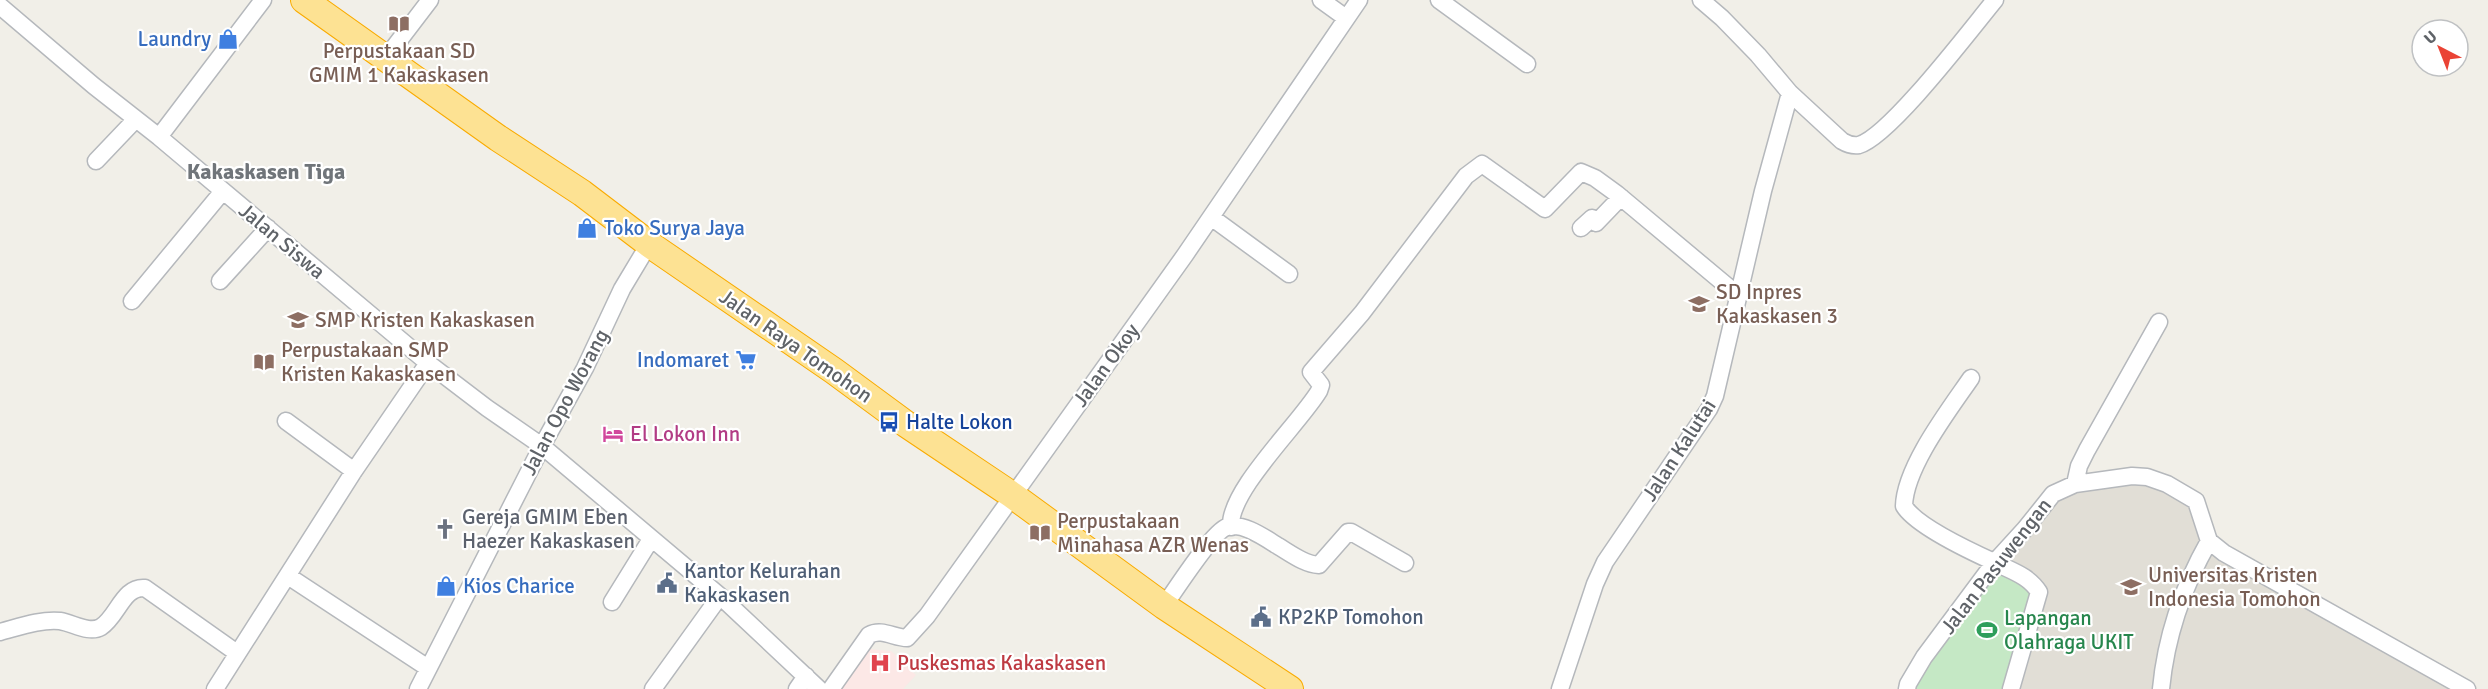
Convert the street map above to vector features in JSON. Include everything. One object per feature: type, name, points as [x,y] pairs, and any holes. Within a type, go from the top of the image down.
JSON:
[{"type":"highway","name":"Jalan Raya Tomohon","points":[[304,0],[498,138],[582,193],[649,244],[834,371],[926,438],[1012,495],[1164,606],[1290,689]]},
{"type":"street","points":[[159,137],[263,0]]},
{"type":"street","points":[[385,59],[430,0]]},
{"type":"street","points":[[1321,0],[1346,18]]},
{"type":"street","name":"Jalan Okoy","points":[[831,689],[869,635],[874,632],[907,638],[914,632],[1211,217],[1359,0]]},
{"type":"street","points":[[1438,0],[1527,64]]},
{"type":"street","points":[[1701,0],[1751,47],[1790,93],[1842,141],[1852,146],[1870,139],[1915,98],[1995,0]]},
{"type":"street","name":"Jalan Siswa","points":[[0,6],[428,363],[542,446],[720,596],[801,682],[819,689]]},
{"type":"street","name":"Jalan Kalutai","points":[[1560,689],[1595,584],[1605,562],[1709,409],[1715,396],[1763,191],[1790,93]]},
{"type":"street","points":[[96,161],[136,119]]},
{"type":"street","points":[[1231,526],[1230,517],[1238,500],[1266,459],[1319,391],[1321,385],[1311,372],[1342,338],[1459,186],[1482,164],[1488,166],[1545,209],[1581,172],[1595,178],[1739,296]]},
{"type":"street","points":[[132,301],[223,191]]},
{"type":"street","points":[[1581,228],[1592,218],[1596,223],[1621,197]]},
{"type":"street","points":[[1211,217],[1289,274]]},
{"type":"street","points":[[220,281],[268,228]]},
{"type":"street","name":"Jalan Opo Worang","points":[[418,689],[542,446],[585,368],[622,289],[649,244]]},
{"type":"street","points":[[2074,484],[2087,450],[2159,322]]},
{"type":"street","points":[[215,689],[354,471],[428,363]]},
{"type":"street","points":[[1971,378],[1930,439],[1911,478],[1904,498],[1904,506],[1923,525],[1994,563],[2022,575],[2033,582],[2039,592],[2011,689]]},
{"type":"street","points":[[286,421],[354,471]]},
{"type":"street","name":"Jalan Pasuwengan","points":[[1907,689],[1924,657],[1994,563],[2025,529],[2052,494],[2074,484],[2132,476],[2147,477],[2167,484],[2196,501],[2209,541]]},
{"type":"street","points":[[1164,606],[1219,532],[1231,526],[1256,533],[1312,565],[1319,565],[1324,561],[1347,532],[1358,534],[1405,563]]},
{"type":"street","points":[[612,602],[651,539]]},
{"type":"street","points":[[2161,689],[2174,620],[2194,569],[2209,541],[2224,553],[2467,689]]},
{"type":"street","points":[[288,576],[428,668]]},
{"type":"street","points":[[0,632],[51,620],[63,621],[91,630],[99,628],[109,620],[131,591],[139,587],[145,588],[237,652]]},
{"type":"street","points":[[653,689],[720,596]]},
{"type":"shaded area","name":"Universitas Kristen Indonesia Tomohon","points":[[2132,476],[2196,501],[2209,541],[2467,689],[1908,689],[2053,494]]},
{"type":"shaded area","name":"Puskesmas Kakaskasen","points":[[868,649],[891,651],[916,675],[903,689],[836,689]]},
{"type":"green space","name":"Lapangan Olahraga UKIT","points":[[1994,563],[2033,582],[2011,689],[1907,689]]},
{"type":"place","name":"Perpustakaan SD GMIM 1 Kakaskasen","points":[[399,24]]},
{"type":"place","name":"Laundry","points":[[228,39]]},
{"type":"place","name":"Toko Surya Jaya","points":[[587,228]]},
{"type":"place","name":"SD Inpres Kakaskasen 3","points":[[1699,304]]},
{"type":"place","name":"SMP Kristen Kakaskasen","points":[[298,320]]},
{"type":"place","name":"Indomaret","points":[[746,360]]},
{"type":"place","name":"Perpustakaan SMP Kristen Kakaskasen","points":[[264,362]]},
{"type":"place","name":"Halte Lokon","points":[[889,422]]},
{"type":"place","name":"El Lokon Inn","points":[[613,434]]},
{"type":"place","name":"Gereja GMIM Eben Haezer Kakaskasen","points":[[445,529]]},
{"type":"place","name":"Perpustakaan Minahasa AZR Wenas","points":[[1040,533]]},
{"type":"place","name":"Kantor Kelurahan Kakaskasen","points":[[667,583]]},
{"type":"place","name":"Kios Charice","points":[[446,586]]},
{"type":"place","name":"Universitas Kristen Indonesia Tomohon","points":[[2131,587]]},
{"type":"place","name":"KP2KP Tomohon","points":[[1261,617]]},
{"type":"place","name":"Lapangan Olahraga UKIT","points":[[1987,630]]},
{"type":"place","name":"Puskesmas Kakaskasen","points":[[880,663]]},
{"type":"district","name":"Kakaskasen Tiga","points":[[266,171]]}]
